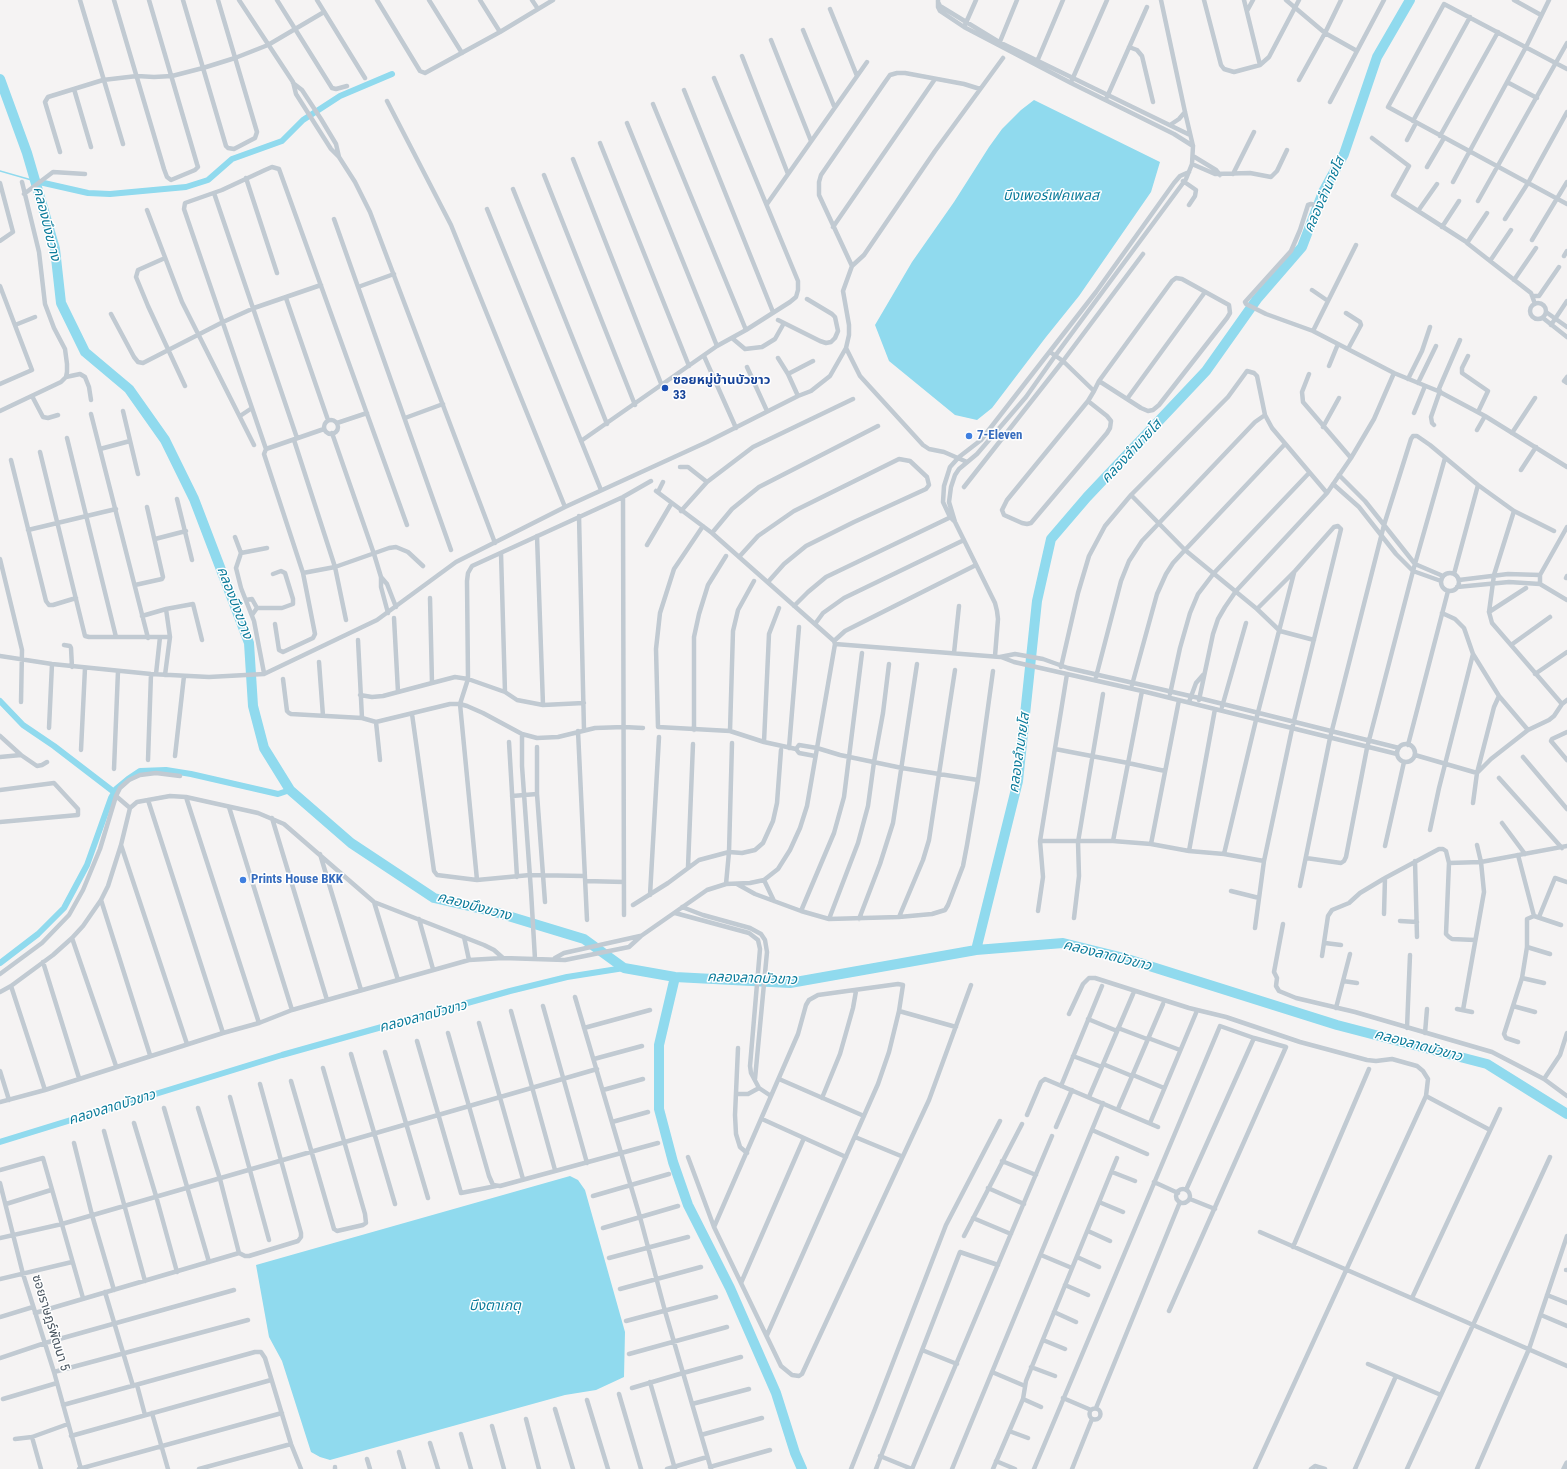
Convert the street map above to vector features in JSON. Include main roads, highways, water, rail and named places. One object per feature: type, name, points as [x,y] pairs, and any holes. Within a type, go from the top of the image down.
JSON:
[{"type":"water","name":"บึงเพอร์เฟคเพลส","points":[[1034,100],[1160,162],[1151,192],[1079,296],[992,408],[977,420],[955,415],[889,361],[875,325],[912,262],[954,202],[989,147],[1002,129],[1021,110]]},
{"type":"water","name":"บึงตาเกตุ","points":[[570,1176],[578,1180],[585,1190],[625,1332],[624,1377],[596,1390],[565,1395],[330,1460],[311,1452],[282,1361],[269,1337],[256,1265]]},
{"type":"waterway","name":"คลองลำนายโส","points":[[976,950],[1018,781],[1037,601],[1051,539],[1087,497],[1206,371],[1257,299],[1302,247],[1323,192],[1344,154],[1377,57],[1410,0]]},
{"type":"waterway","points":[[35,181],[88,193],[110,194],[186,187],[208,180],[232,159],[282,141],[303,120],[340,96],[392,74]]},
{"type":"waterway","name":"คลองบึงขวาง","points":[[0,79],[27,153],[55,249],[61,303],[85,352],[129,389],[165,440],[194,499],[249,643],[253,706],[264,748],[290,790],[351,843],[434,898],[495,912],[584,939],[624,968],[675,977],[790,983],[976,950],[1063,943],[1124,958],[1337,1025],[1487,1064],[1567,1114]]},
{"type":"waterway","points":[[0,171],[35,181]]},
{"type":"waterway","points":[[0,701],[23,725],[54,746],[114,792]]},
{"type":"waterway","points":[[0,963],[38,934],[64,908],[87,865],[111,798],[116,789],[140,771],[166,770],[191,774],[278,794],[290,790]]},
{"type":"waterway","name":"คลองลาดบัวขาว","points":[[0,1142],[282,1055],[510,991],[567,977],[624,968]]},
{"type":"waterway","points":[[675,977],[659,1045],[659,1109],[673,1162],[688,1205],[730,1288],[776,1393],[795,1453],[802,1469]]},
{"type":"place","name":"ซอยหมู่บ้านบัวขาว 33","points":[[665,388]]},
{"type":"place","name":"7-Eleven","points":[[969,436]]},
{"type":"place","name":"Prints House BKK","points":[[243,880]]}]
